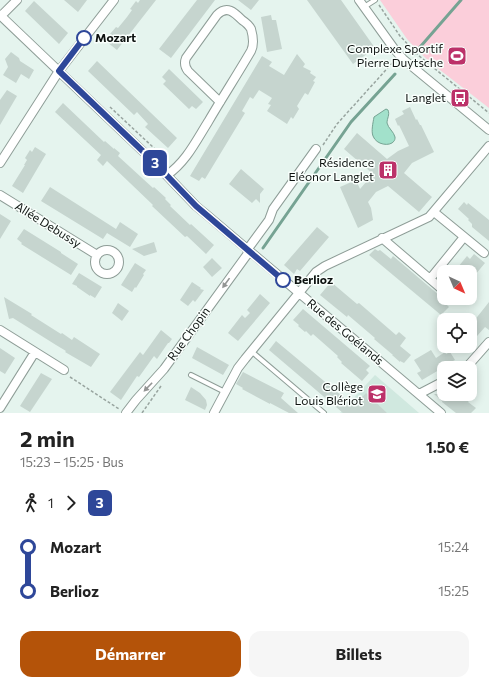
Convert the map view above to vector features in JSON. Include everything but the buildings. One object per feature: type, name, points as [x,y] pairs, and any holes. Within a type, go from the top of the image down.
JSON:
[{"type":"street","points":[[1,15],[17,0]]},
{"type":"street","points":[[0,163],[59,71],[114,0]]},
{"type":"street","points":[[359,0],[406,63],[489,130]]},
{"type":"street","points":[[167,175],[175,170],[182,162],[220,102],[253,46],[250,28],[230,10],[223,10],[217,15],[185,61],[186,68],[220,102]]},
{"type":"street","name":"Rue des Goélands","points":[[1,15],[167,175],[196,206],[441,413]]},
{"type":"street","points":[[214,413],[238,368],[251,350],[316,272],[382,238],[429,217],[489,146]]},
{"type":"street","name":"Rue Chopin","points":[[126,413],[172,358],[248,251],[269,220],[273,209],[316,149]]},
{"type":"street","name":"Allée Debussy","points":[[0,194],[97,255]]},
{"type":"street","points":[[434,212],[484,253]]},
{"type":"street","points":[[430,279],[464,237]]},
{"type":"street","points":[[382,238],[437,285]]},
{"type":"street","points":[[0,330],[64,370]]},
{"type":"street","points":[[472,361],[489,342]]},
{"type":"street","points":[[0,408],[35,352]]},
{"type":"street","points":[[419,394],[437,385]]},
{"type":"lane","points":[[364,7],[375,0]]},
{"type":"lane","points":[[251,350],[324,413]]},
{"type":"lane","points":[[192,375],[225,392]]},
{"type":"path","points":[[375,0],[400,36],[418,56],[489,113]]},
{"type":"path","points":[[64,370],[69,377],[126,413]]},
{"type":"shaded area","name":"Complexe Sportif Pierre Duytsche","points":[[380,0],[489,0],[489,108],[431,63],[417,50],[407,39]]},
{"type":"shaded area","points":[[386,109],[389,113],[387,123],[395,137],[395,140],[390,144],[382,144],[375,140],[372,134],[372,129],[374,117]]},
{"type":"shaded area","name":"Collège Louis Blériot","points":[[375,375],[419,413],[340,413]]},
{"type":"waterway","points":[[414,54],[461,0]]},
{"type":"waterway","points":[[263,248],[351,122],[395,74]]},
{"type":"bus line","name":"3","points":[[84,38],[59,71],[152,160],[196,206],[283,280]]},
{"type":"place","name":"Mozart","points":[[84,38]]},
{"type":"place","name":"Complexe Sportif Pierre Duytsche","points":[[457,56]]},
{"type":"place","name":"Langlet","points":[[460,98]]},
{"type":"place","name":"Résidence Eléonor Langlet","points":[[388,170]]},
{"type":"place","name":"Berlioz","points":[[283,280]]},
{"type":"place","name":"Collège Louis Blériot","points":[[377,394]]}]
